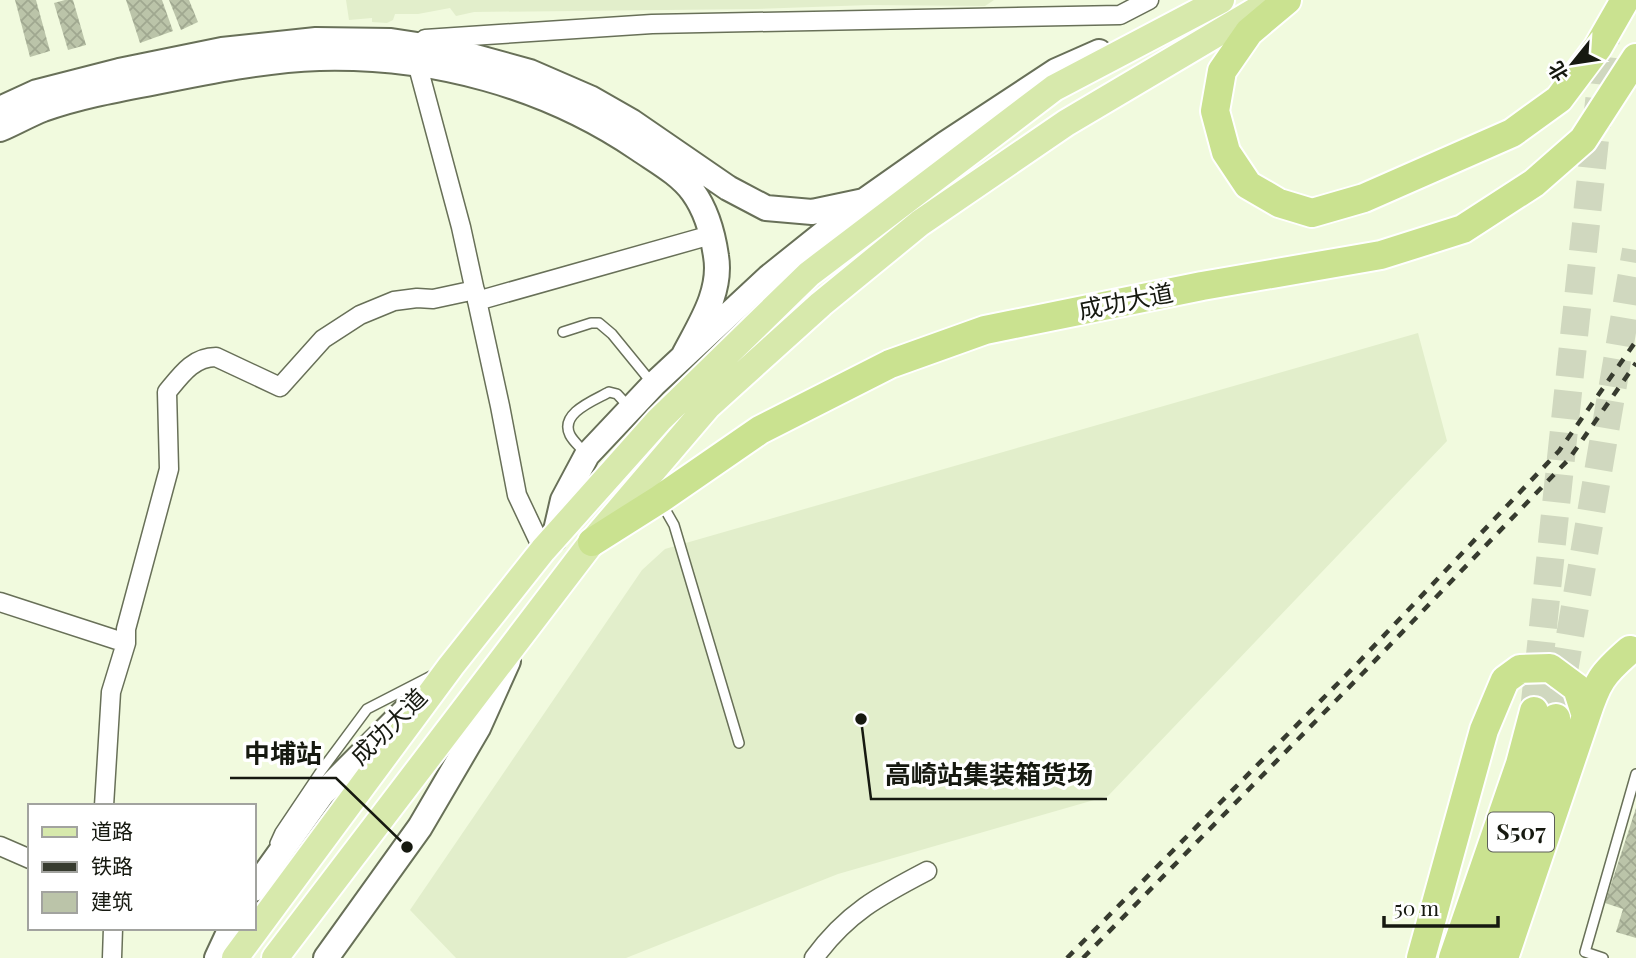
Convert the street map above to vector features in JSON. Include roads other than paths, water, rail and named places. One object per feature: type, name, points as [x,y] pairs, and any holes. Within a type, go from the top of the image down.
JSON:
[{"type":"highway","points":[[1287,0],[1250,32],[1222,71],[1214,111],[1226,152],[1248,185],[1279,203],[1312,213],[1364,198],[1511,133],[1559,99],[1598,47],[1625,0]]},
{"type":"highway","name":"成功大道","points":[[592,542],[760,430],[890,364],[985,330],[1202,286],[1381,256],[1462,229],[1534,183],[1583,140],[1636,58]]},
{"type":"highway","points":[[1504,958],[1596,687],[1605,671],[1634,645]]},
{"type":"highway","points":[[1421,958],[1484,730],[1505,680],[1520,669],[1550,668],[1577,688],[1586,716]]},
{"type":"highway","name":"S507","points":[[1453,958],[1520,764],[1545,714],[1481,958]]},
{"type":"main road","points":[[548,545],[563,499],[587,455],[653,384],[769,277],[864,201],[1056,71],[1105,49],[1169,29],[1205,0]]},
{"type":"main road","points":[[256,930],[451,666],[548,545],[659,420],[809,274],[1054,88],[1221,0]]},
{"type":"main road","points":[[275,958],[592,542],[708,406],[821,304],[920,223],[1066,123],[1275,0]]},
{"type":"main road","points":[[0,109],[37,92],[119,71],[222,50],[316,40],[391,41],[450,50],[530,72],[590,98],[632,122],[728,188],[766,208],[812,212],[864,201]]},
{"type":"main road","points":[[0,130],[44,109],[123,89],[225,68],[317,58],[389,59],[417,63],[447,68],[524,89],[592,120],[672,171],[693,192],[708,222],[717,258],[714,297],[684,355]]},
{"type":"main road","points":[[326,958],[420,827],[478,728],[519,637]]},
{"type":"main road","name":"成功大道","points":[[258,884],[322,794],[451,666]]},
{"type":"main road","points":[[217,958],[230,930]]},
{"type":"main road","points":[[235,958],[256,930]]},
{"type":"street","points":[[391,41],[652,24],[1120,15],[1149,0]]},
{"type":"street","points":[[417,63],[461,227],[517,495],[548,545]]},
{"type":"street","points":[[104,804],[111,692],[126,643],[126,629],[169,469],[167,392],[189,367],[201,359],[216,357],[280,387],[323,339],[360,315],[394,301],[476,296],[711,235]]},
{"type":"street","points":[[0,602],[126,643]]},
{"type":"street","points":[[0,846],[28,858]]},
{"type":"street","points":[[814,958],[861,908],[927,871]]},
{"type":"street","points":[[112,958],[113,930]]},
{"type":"lane","points":[[563,332],[599,323],[612,334],[653,384]]},
{"type":"lane","points":[[587,455],[570,436],[568,425],[572,415],[609,392],[617,394],[630,409]]},
{"type":"lane","points":[[660,499],[674,525],[739,743]]},
{"type":"lane","points":[[1603,958],[1585,952],[1636,774]]},
{"type":"tunnel","points":[[1534,711],[1607,27]]},
{"type":"tunnel","points":[[1556,718],[1636,250]]},
{"type":"railway","points":[[1067,958],[1355,666],[1559,451],[1636,341]]},
{"type":"railway","points":[[1083,958],[1569,459],[1636,363]]},
{"type":"place","name":"高崎站集装箱货场","points":[[861,719]]},
{"type":"place","name":"中埔站","points":[[407,847]]}]
